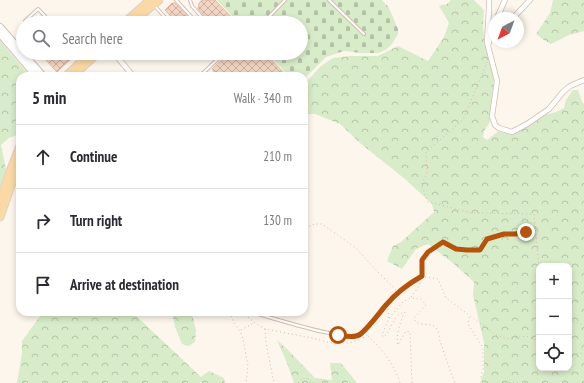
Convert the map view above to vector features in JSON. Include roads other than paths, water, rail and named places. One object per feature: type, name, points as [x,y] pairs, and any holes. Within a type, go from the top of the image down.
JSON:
[{"type":"main road","points":[[134,16],[154,1]]},
{"type":"main road","points":[[139,16],[154,1]]},
{"type":"main road","points":[[0,27],[16,45]]},
{"type":"main road","points":[[0,34],[16,53]]},
{"type":"main road","points":[[22,60],[33,72]]},
{"type":"main road","points":[[29,60],[40,72]]},
{"type":"main road","points":[[70,72],[83,60]]},
{"type":"main road","points":[[78,72],[91,60]]},
{"type":"main road","points":[[0,200],[16,156]]},
{"type":"main road","points":[[0,217],[16,171]]},
{"type":"street","points":[[489,0],[490,9],[486,38],[487,47],[497,81],[492,116],[495,124],[499,128],[512,132],[527,124],[549,109],[570,86],[584,80]]},
{"type":"street","points":[[500,12],[505,0]]},
{"type":"street","points":[[519,12],[530,0]]},
{"type":"street","points":[[120,60],[130,72]]},
{"type":"lane","points":[[176,0],[191,16]]},
{"type":"lane","points":[[190,0],[192,6],[201,16]]},
{"type":"lane","points":[[270,16],[285,0]]},
{"type":"lane","points":[[329,0],[364,34]]},
{"type":"lane","points":[[154,1],[165,16]]},
{"type":"lane","points":[[30,16],[38,9],[45,16]]},
{"type":"lane","points":[[204,72],[217,60]]},
{"type":"lane","points":[[265,316],[322,332],[357,336],[363,332],[398,292],[422,276]]}]
